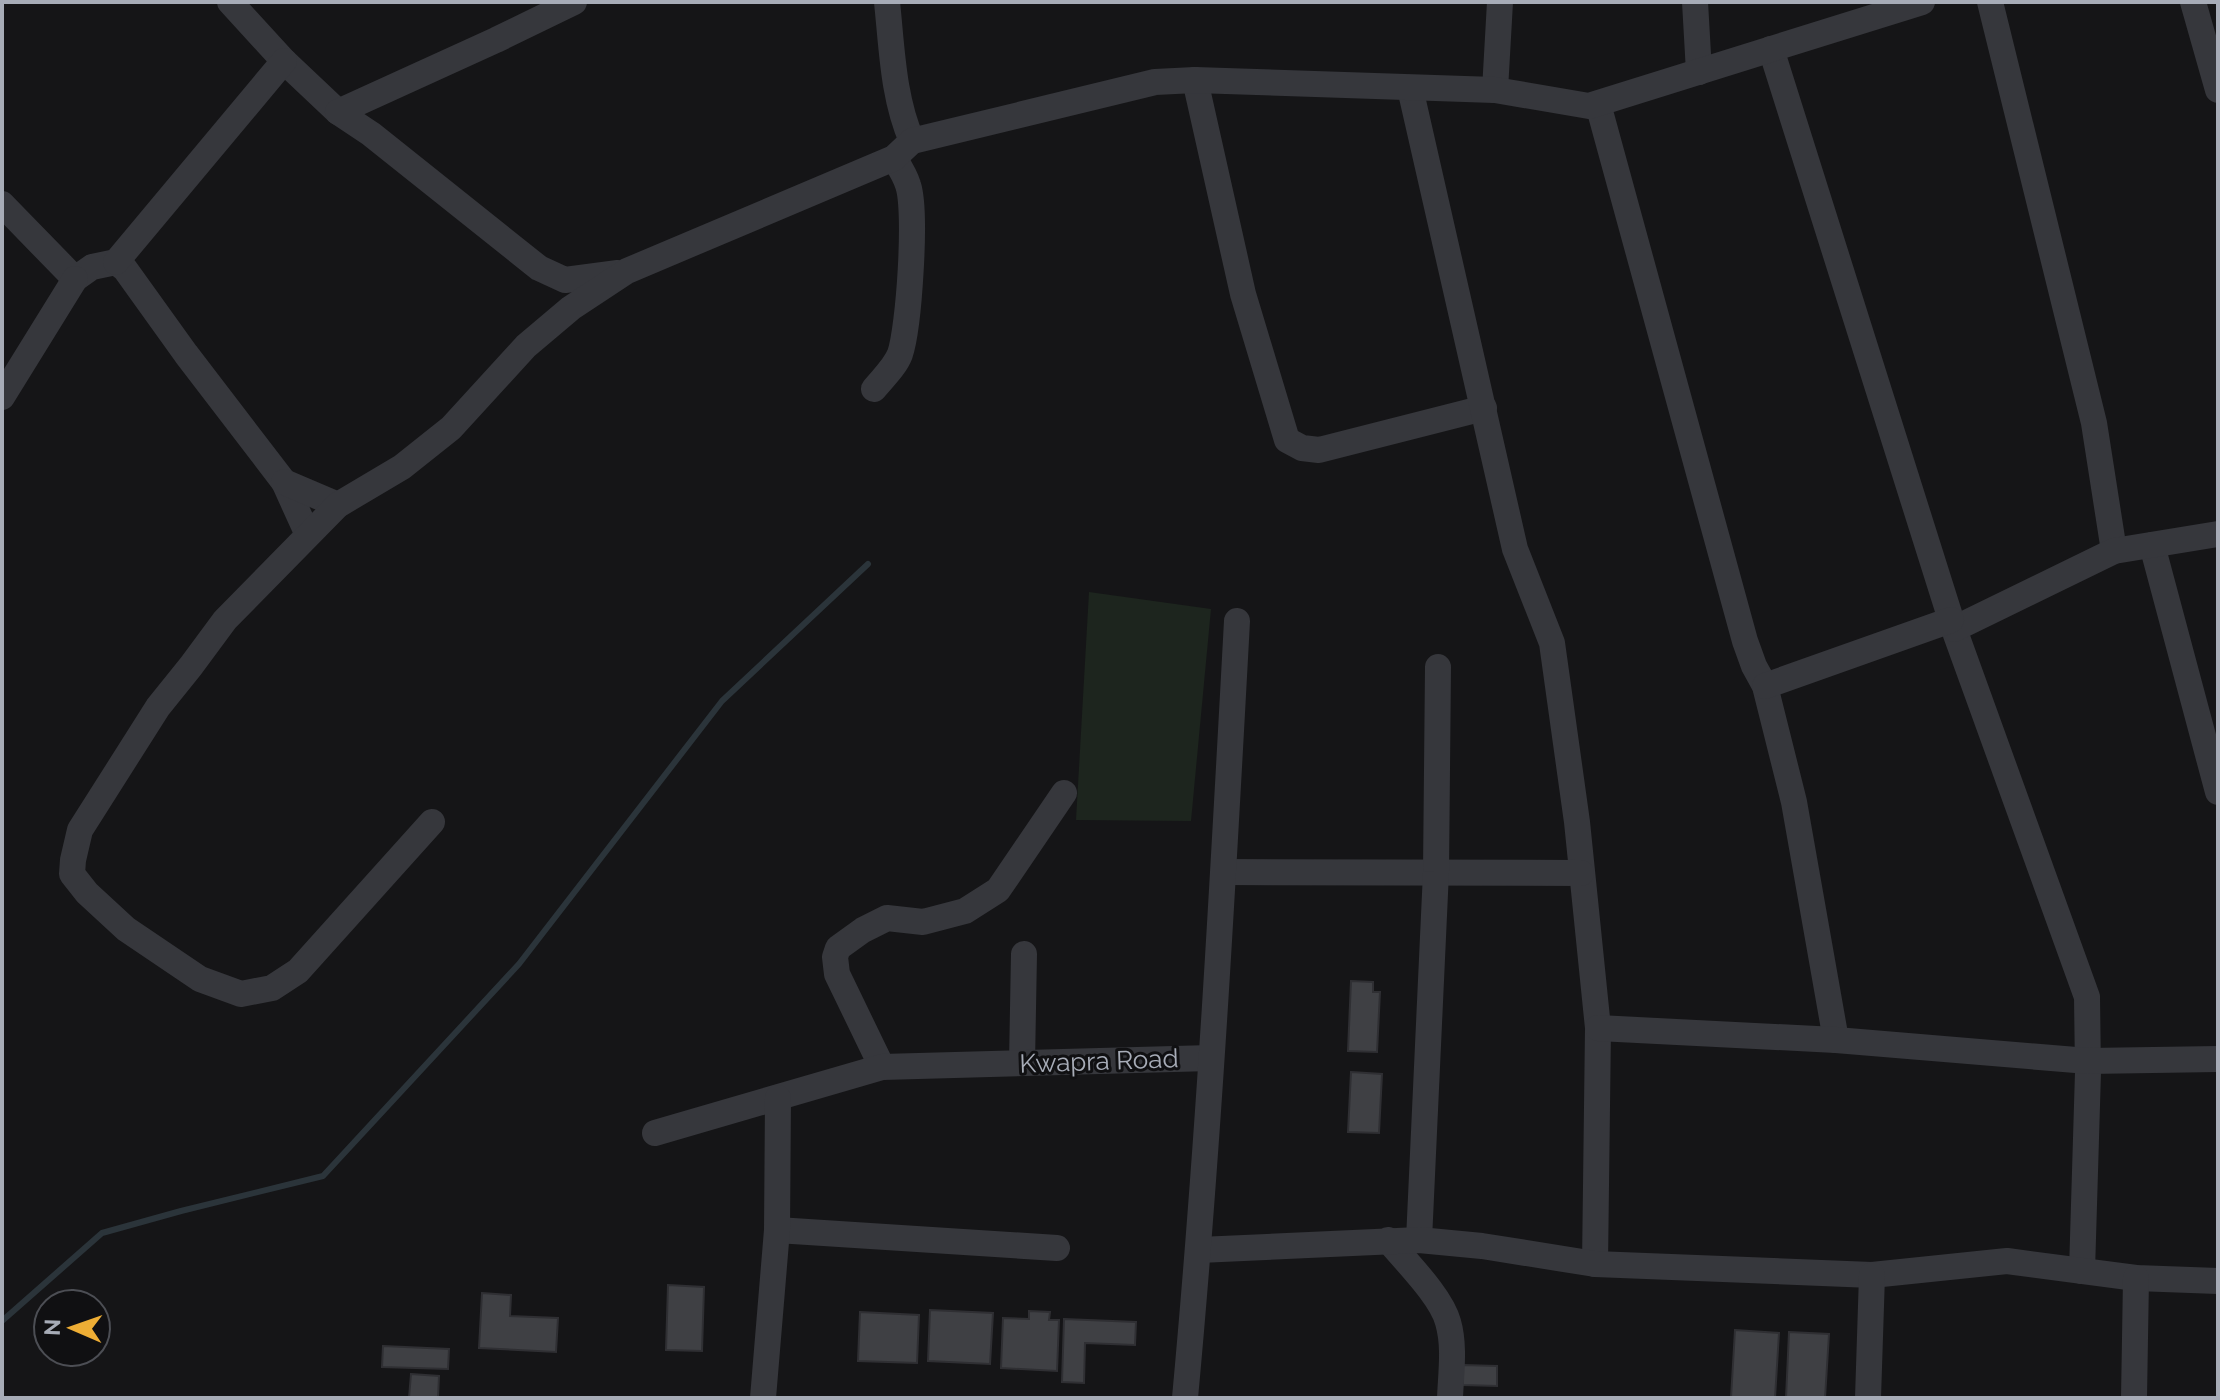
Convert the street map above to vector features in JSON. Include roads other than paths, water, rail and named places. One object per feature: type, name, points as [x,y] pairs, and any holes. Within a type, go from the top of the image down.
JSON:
[{"type":"street","points":[[230,2],[284,61],[338,112],[371,134],[539,268],[565,280],[627,271]]},
{"type":"street","points":[[338,112],[574,2]]},
{"type":"street","points":[[874,389],[896,362],[901,350],[909,291],[912,203],[887,2]]},
{"type":"street","points":[[1495,90],[1500,2]]},
{"type":"street","points":[[1695,2],[1699,72]]},
{"type":"street","points":[[432,822],[298,971],[272,988],[241,994],[200,979],[126,929],[87,893],[72,874],[80,830],[158,707],[225,620],[338,505],[402,467],[451,428],[526,346],[571,308],[627,271],[903,150],[1155,82],[1195,80],[1495,90],[1589,106],[1922,2]]},
{"type":"street","points":[[1990,2],[2094,423],[2114,551]]},
{"type":"street","points":[[2193,2],[2218,90]]},
{"type":"street","points":[[1771,49],[1952,624],[2087,997],[2082,1271]]},
{"type":"street","points":[[2,397],[75,279],[92,267],[116,262],[284,61]]},
{"type":"street","points":[[1195,80],[1243,294],[1287,440],[1302,448],[1319,450],[1484,408]]},
{"type":"street","points":[[1410,88],[1515,549],[1552,643],[1577,822],[1598,1028],[1595,1264]]},
{"type":"street","points":[[371,134],[386,90]]},
{"type":"street","points":[[1598,104],[1745,641],[1765,686],[1794,802],[1836,1040]]},
{"type":"street","points":[[2,204],[75,279]]},
{"type":"street","points":[[116,262],[125,269],[284,482],[308,535]]},
{"type":"street","points":[[284,482],[338,505]]},
{"type":"street","points":[[1765,686],[1952,624],[2114,551],[2218,534]]},
{"type":"street","points":[[2152,545],[2218,792]]},
{"type":"street","points":[[1211,1058],[1237,621]]},
{"type":"street","points":[[1419,1240],[1436,872],[1438,667]]},
{"type":"street","points":[[882,1067],[837,974],[835,957],[838,948],[887,918],[923,922],[965,911],[998,890],[1064,793]]},
{"type":"street","points":[[1224,872],[1581,873]]},
{"type":"street","points":[[1022,1063],[1024,954]]},
{"type":"street","points":[[1598,1028],[1836,1040],[2088,1061],[2218,1059]]},
{"type":"street","name":"Kwapra Road","points":[[655,1133],[882,1067],[1211,1058],[1199,1250],[1185,1398]]},
{"type":"street","points":[[763,1398],[777,1230],[778,1098]]},
{"type":"street","points":[[777,1230],[1057,1248]]},
{"type":"street","points":[[1388,1240],[1430,1290],[1448,1320],[1452,1349],[1450,1398]]},
{"type":"street","points":[[1199,1250],[1419,1240],[1482,1246],[1595,1264],[1872,1275],[2007,1261],[2136,1278],[2218,1281]]},
{"type":"street","points":[[1868,1398],[1872,1275]]},
{"type":"street","points":[[2134,1398],[2136,1278]]},
{"type":"waterway","points":[[2,1321],[102,1233],[323,1176],[519,964],[722,701],[868,564]]}]
